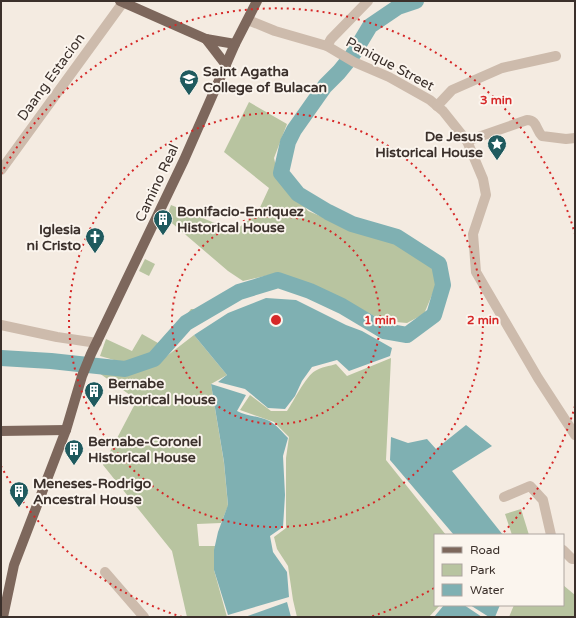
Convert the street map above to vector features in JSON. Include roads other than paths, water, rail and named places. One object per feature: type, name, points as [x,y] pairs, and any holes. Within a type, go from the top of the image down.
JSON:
[{"type":"main road","points":[[122,1],[206,39],[235,44]]},
{"type":"main road","name":"Camino Real","points":[[3,617],[14,565],[66,430],[82,376],[91,354],[178,173],[235,44],[257,1]]},
{"type":"main road","points":[[206,39],[226,65]]},
{"type":"main road","points":[[1,431],[66,430]]},
{"type":"street","name":"Daang Estacion","points":[[1,170],[122,1]]},
{"type":"street","points":[[327,46],[331,39],[368,1]]},
{"type":"street","name":"Panique Street","points":[[248,20],[275,31],[327,46],[354,62],[389,77],[430,100],[442,111],[466,140],[483,179],[486,195],[474,234],[476,272],[538,378],[575,435]]},
{"type":"street","points":[[437,106],[452,90],[502,68],[556,56]]},
{"type":"street","points":[[466,140],[527,120],[535,122],[542,136],[566,139],[575,138]]},
{"type":"street","points":[[1,325],[57,337],[97,343]]},
{"type":"street","points":[[504,497],[530,486],[543,500],[551,534]]},
{"type":"street","points":[[564,551],[572,559],[575,558]]},
{"type":"street","points":[[105,572],[144,617]]},
{"type":"water","points":[[266,298],[296,300],[346,325],[362,331],[392,348],[390,356],[349,371],[337,360],[312,367],[302,381],[295,396],[285,409],[268,408],[245,389],[218,382],[227,375],[194,335],[228,313]]},
{"type":"water","points":[[211,384],[246,395],[237,411],[270,421],[288,438],[283,456],[285,495],[283,527],[270,536],[273,552],[287,572],[289,597],[228,615],[214,570],[214,550],[218,532],[228,505],[224,462]]},
{"type":"water","points":[[466,425],[492,446],[452,471],[502,534],[453,534],[390,460],[391,437],[408,443],[427,439],[436,449]]},
{"type":"water","points":[[287,602],[291,617],[245,617]]},
{"type":"water","points":[[443,606],[466,606],[482,617],[434,617]]},
{"type":"water","points":[[472,606],[500,606],[495,617],[489,617]]},
{"type":"waterway","points":[[1,358],[51,361],[125,369],[154,359],[186,323],[239,292],[278,280],[310,291],[342,306],[384,331],[407,335],[434,315],[443,285],[439,264],[397,237],[352,224],[328,212],[298,194],[281,173],[288,142],[294,130],[325,86],[352,56],[370,26],[398,7],[416,1]]},
{"type":"place","name":"Saint Agatha College of Bulacan","points":[[189,96]]},
{"type":"place","name":"De Jesus Historical House","points":[[497,161]]},
{"type":"place","name":"Bonifacio-Enriquez Historical House","points":[[163,236]]},
{"type":"place","name":"Iglesia ni Cristo","points":[[95,254]]},
{"type":"place","name":"Bernabe Historical House","points":[[94,408]]},
{"type":"place","name":"Bernabe-Coronel Historical House","points":[[74,466]]},
{"type":"place","name":"Meneses-Rodrigo Ancestral House","points":[[19,508]]}]
